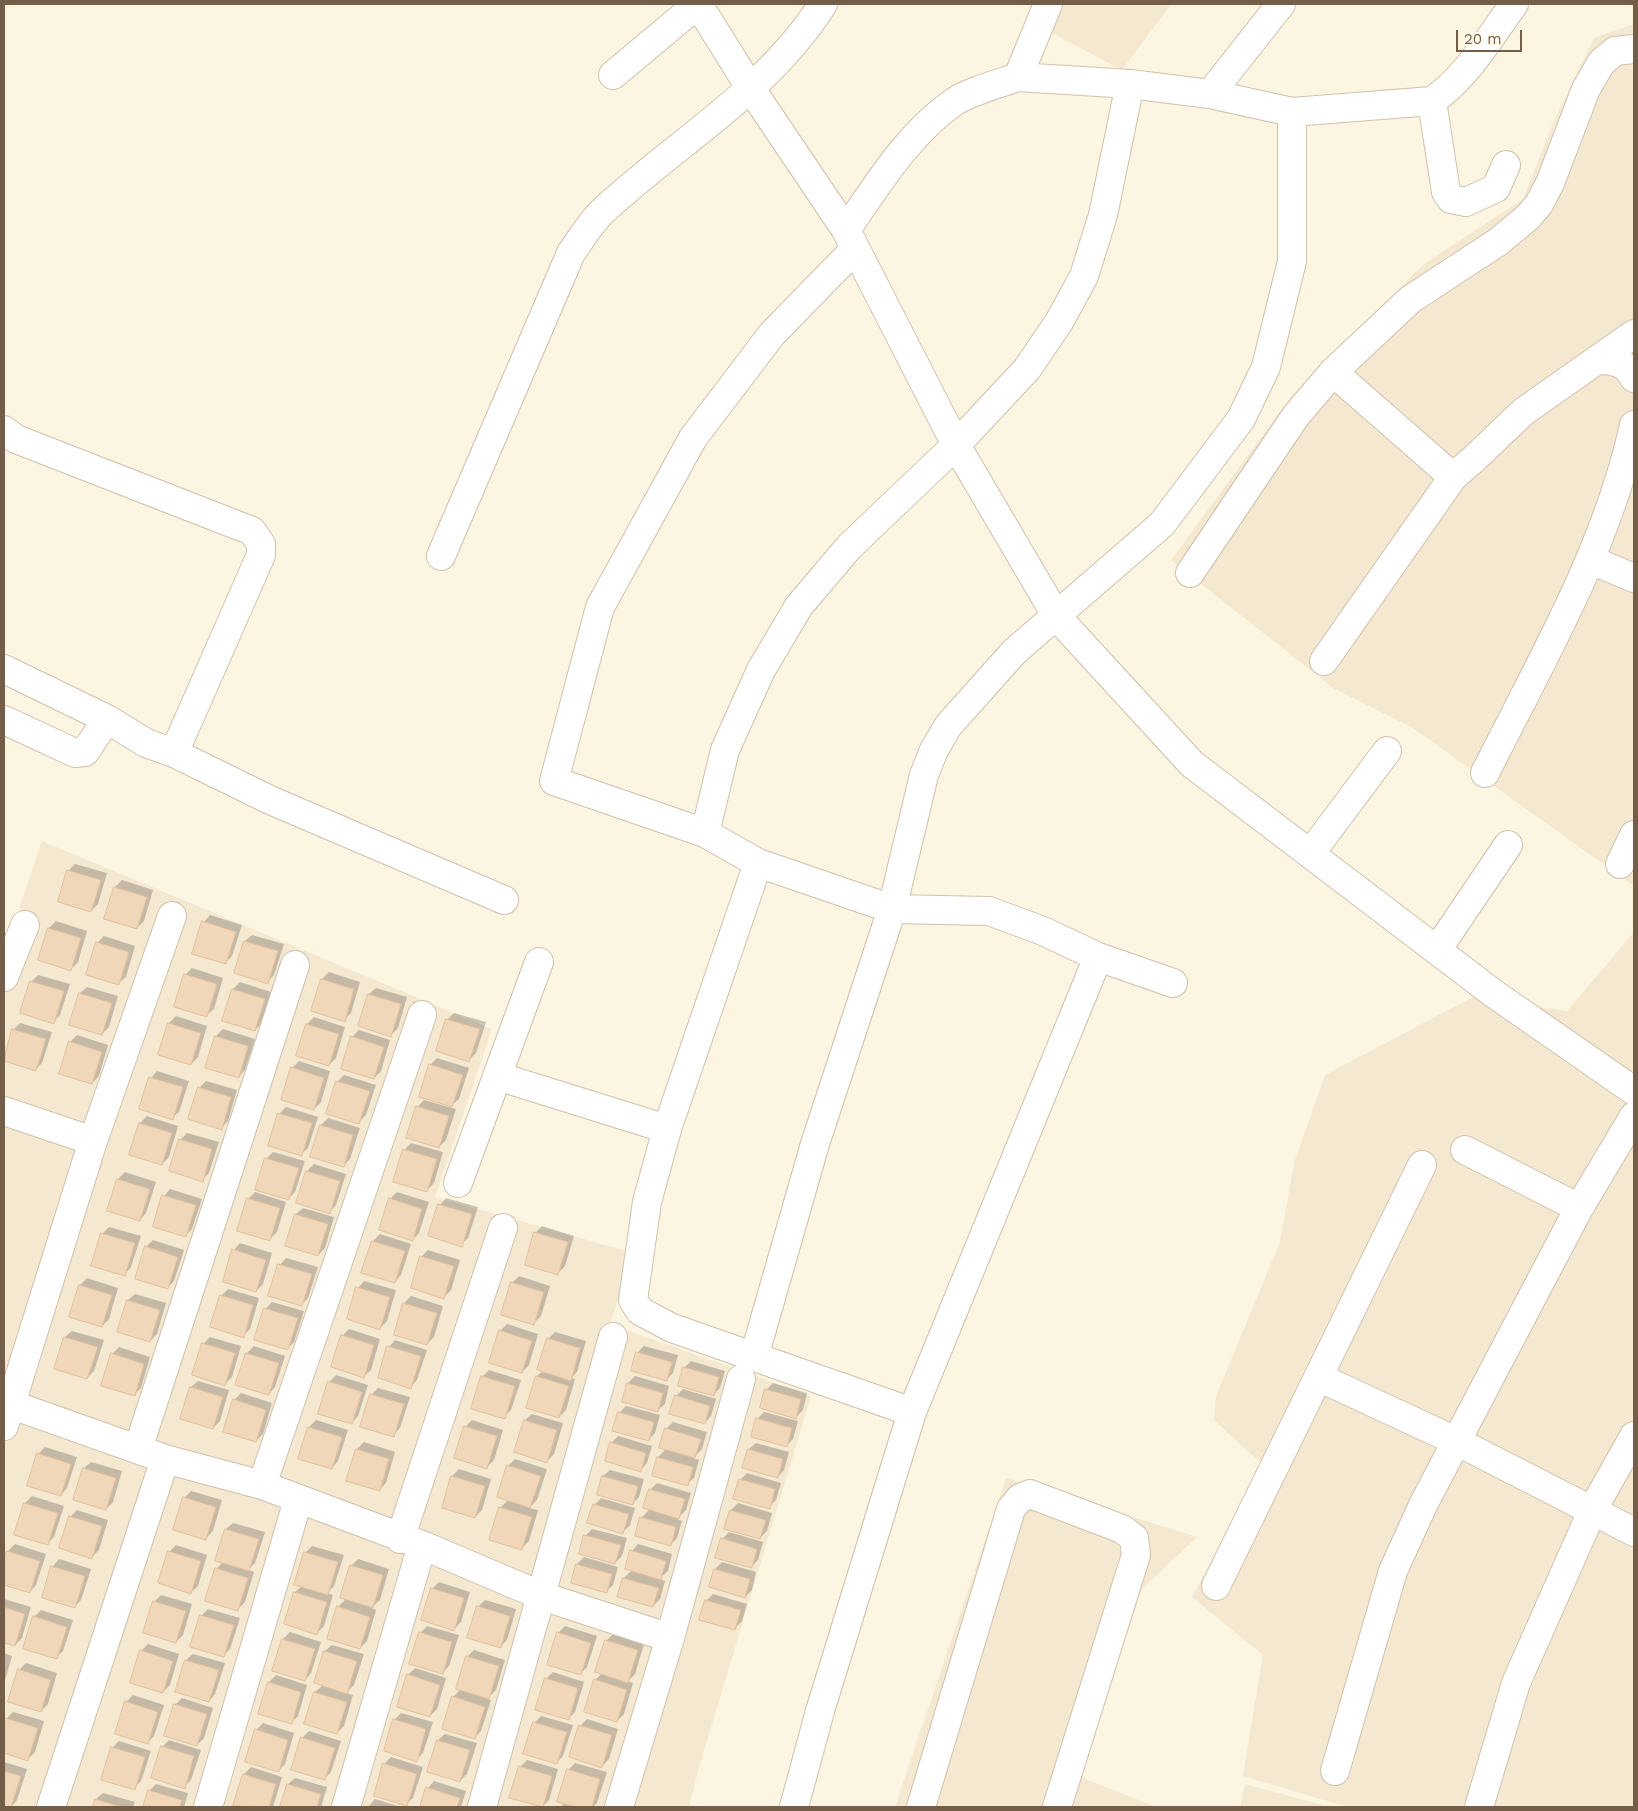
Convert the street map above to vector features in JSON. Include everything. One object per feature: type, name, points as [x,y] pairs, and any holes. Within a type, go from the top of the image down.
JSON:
[{"type":"street","points":[[613,75],[698,4],[751,89],[851,239],[956,445],[1057,618],[1192,764],[1493,993],[1634,1091]]},
{"type":"street","points":[[441,556],[571,253],[602,212],[751,89],[806,29],[822,4]]},
{"type":"street","points":[[1018,77],[1048,4]]},
{"type":"street","points":[[1210,94],[1281,4]]},
{"type":"street","points":[[1173,983],[1098,957],[1043,931],[989,911],[892,909],[758,863],[705,833],[554,781],[600,607],[693,438],[772,334],[851,239],[907,144],[955,101],[1018,77],[1130,84],[1210,94],[1292,112],[1432,101],[1449,90],[1466,70],[1514,4]]},
{"type":"street","points":[[1190,573],[1295,418],[1333,372],[1411,299],[1498,242],[1528,218],[1539,204],[1550,183],[1586,89],[1601,63],[1615,51],[1634,49]]},
{"type":"street","points":[[705,833],[724,750],[761,670],[799,606],[849,547],[956,445],[1026,370],[1059,322],[1084,276],[1103,215],[1130,84]]},
{"type":"street","points":[[1432,101],[1446,192],[1451,199],[1466,202],[1496,188],[1506,166]]},
{"type":"street","points":[[618,1807],[670,1638],[747,1368],[814,1144],[892,909],[924,775],[934,750],[948,726],[1014,652],[1057,618],[1162,524],[1241,418],[1266,367],[1292,261],[1292,112]]},
{"type":"street","points":[[1324,662],[1453,477],[1523,412],[1634,334]]},
{"type":"street","points":[[1598,360],[1614,360],[1622,364],[1634,378]]},
{"type":"street","points":[[1333,372],[1453,477]]},
{"type":"street","points":[[1485,773],[1591,560],[1608,515],[1634,425]]},
{"type":"street","points":[[4,430],[16,439],[252,531],[260,544],[261,555],[174,753]]},
{"type":"street","points":[[1591,560],[1634,578]]},
{"type":"street","points":[[4,669],[108,719],[146,742],[174,753],[270,800],[504,900]]},
{"type":"street","points":[[4,720],[75,753],[85,752],[108,719]]},
{"type":"street","points":[[1310,854],[1387,751]]},
{"type":"street","points":[[1620,864],[1634,835]]},
{"type":"street","points":[[1437,950],[1508,846]]},
{"type":"street","points":[[758,863],[667,1129],[648,1202],[633,1300],[640,1311],[747,1368],[912,1412]]},
{"type":"street","points":[[172,916],[93,1141],[6,1411],[138,1449],[165,1459],[262,1485],[411,1542],[542,1596],[670,1638]]},
{"type":"street","points":[[4,977],[25,925]]},
{"type":"street","points":[[794,1807],[820,1711],[912,1412],[1098,957]]},
{"type":"street","points":[[458,1183],[539,962]]},
{"type":"street","points":[[138,1449],[295,965]]},
{"type":"street","points":[[262,1485],[422,1015]]},
{"type":"street","points":[[497,1076],[667,1129]]},
{"type":"street","points":[[4,1111],[93,1141]]},
{"type":"street","points":[[1335,1771],[1392,1571],[1456,1442],[1579,1208],[1634,1116]]},
{"type":"street","points":[[1465,1150],[1579,1208]]},
{"type":"street","points":[[1216,1586],[1422,1165]]},
{"type":"street","points":[[346,1807],[411,1542],[504,1228]]},
{"type":"street","points":[[482,1807],[613,1338]]},
{"type":"street","points":[[1318,1377],[1593,1509],[1634,1532]]},
{"type":"street","points":[[1479,1807],[1516,1684],[1593,1509],[1634,1436]]},
{"type":"street","points":[[52,1807],[165,1459]]},
{"type":"street","points":[[921,1807],[1011,1509],[1020,1498],[1030,1494],[1122,1529],[1134,1538],[1136,1555],[1057,1807]]},
{"type":"street","points":[[208,1807],[298,1500]]},
{"type":"shaded area","points":[[1059,4],[1171,4],[1122,70],[1043,28]]},
{"type":"shaded area","points":[[1634,24],[1634,886],[1413,728],[1333,688],[1171,560],[1293,394],[1424,264],[1523,199],[1553,123],[1594,38]]},
{"type":"shaded area","points":[[42,841],[492,1029],[435,1197],[633,1253],[610,1324],[811,1396],[699,1767],[689,1807],[4,1807],[4,954]]},
{"type":"shaded area","points":[[1634,932],[1634,1807],[1347,1807],[1243,1776],[1263,1655],[1192,1597],[1263,1465],[1214,1420],[1216,1396],[1280,1242],[1294,1163],[1325,1075],[1473,997],[1567,1011]]},
{"type":"shaded area","points":[[1006,1478],[1197,1537],[1142,1589],[1078,1776],[1156,1807],[895,1807]]},
{"type":"shaded area","points":[[1245,1784],[1301,1799],[1329,1807],[1240,1807]]},
{"type":"building","points":[[67,870],[101,880],[91,912],[58,902]]},
{"type":"building","points":[[114,887],[147,897],[137,929],[104,919]]},
{"type":"building","points":[[202,921],[236,932],[226,964],[192,954]]},
{"type":"building","points":[[48,928],[81,938],[71,971],[38,960]]},
{"type":"building","points":[[244,941],[278,951],[268,984],[234,973]]},
{"type":"building","points":[[96,942],[129,952],[119,985],[86,975]]},
{"type":"building","points":[[184,974],[217,984],[207,1017],[174,1007]]},
{"type":"building","points":[[321,979],[354,989],[345,1022],[311,1011]]},
{"type":"building","points":[[30,981],[64,991],[54,1024],[20,1013]]},
{"type":"building","points":[[232,989],[265,999],[255,1031],[222,1021]]},
{"type":"building","points":[[79,993],[112,1003],[102,1035],[69,1025]]},
{"type":"building","points":[[368,994],[401,1004],[391,1037],[358,1026]]},
{"type":"building","points":[[446,1019],[480,1029],[469,1062],[436,1051]]},
{"type":"building","points":[[168,1023],[201,1033],[191,1065],[158,1055]]},
{"type":"building","points":[[306,1024],[339,1034],[329,1066],[296,1056]]},
{"type":"building","points":[[12,1029],[46,1039],[36,1071],[4,1061]]},
{"type":"building","points":[[215,1036],[248,1046],[239,1078],[205,1068]]},
{"type":"building","points":[[351,1036],[384,1047],[374,1079],[341,1069]]},
{"type":"building","points":[[69,1041],[102,1052],[92,1084],[59,1074]]},
{"type":"building","points":[[429,1064],[463,1075],[452,1107],[419,1097]]},
{"type":"building","points":[[291,1067],[324,1078],[314,1110],[281,1100]]},
{"type":"building","points":[[149,1077],[183,1087],[173,1120],[139,1109]]},
{"type":"building","points":[[336,1081],[370,1091],[359,1124],[326,1114]]},
{"type":"building","points":[[198,1087],[231,1097],[222,1130],[188,1119]]},
{"type":"building","points":[[416,1106],[449,1116],[439,1148],[406,1138]]},
{"type":"building","points":[[278,1113],[312,1123],[302,1156],[268,1146]]},
{"type":"building","points":[[139,1123],[172,1133],[162,1165],[129,1155]]},
{"type":"building","points":[[320,1125],[353,1135],[344,1167],[310,1157]]},
{"type":"building","points":[[179,1139],[212,1149],[203,1182],[169,1171]]},
{"type":"building","points":[[403,1149],[437,1159],[427,1192],[393,1182]]},
{"type":"building","points":[[265,1158],[299,1168],[289,1200],[255,1190]]},
{"type":"building","points":[[306,1171],[340,1181],[330,1214],[296,1203]]},
{"type":"building","points":[[117,1179],[150,1189],[140,1221],[107,1211]]},
{"type":"building","points":[[162,1195],[196,1205],[186,1237],[153,1227]]},
{"type":"building","points":[[247,1198],[280,1208],[270,1241],[237,1231]]},
{"type":"building","points":[[389,1198],[422,1209],[413,1241],[379,1230]]},
{"type":"building","points":[[438,1204],[472,1214],[462,1247],[428,1236]]},
{"type":"building","points":[[295,1214],[328,1224],[318,1256],[285,1246]]},
{"type":"building","points":[[534,1232],[568,1242],[558,1275],[525,1265]]},
{"type":"building","points":[[101,1233],[135,1243],[125,1276],[91,1266]]},
{"type":"building","points":[[372,1241],[405,1251],[395,1283],[361,1273]]},
{"type":"building","points":[[145,1246],[178,1257],[168,1289],[135,1279]]},
{"type":"building","points":[[232,1249],[266,1260],[256,1292],[223,1282]]},
{"type":"building","points":[[420,1256],[454,1266],[444,1299],[411,1288]]},
{"type":"building","points":[[278,1264],[312,1274],[302,1306],[268,1296]]},
{"type":"building","points":[[511,1282],[544,1292],[534,1325],[501,1315]]},
{"type":"building","points":[[79,1285],[112,1295],[102,1327],[69,1317]]},
{"type":"building","points":[[356,1287],[390,1297],[380,1330],[347,1319]]},
{"type":"building","points":[[220,1295],[253,1305],[244,1338],[210,1327]]},
{"type":"building","points":[[127,1300],[160,1310],[150,1342],[117,1332]]},
{"type":"building","points":[[403,1303],[437,1313],[427,1345],[394,1335]]},
{"type":"building","points":[[264,1308],[298,1318],[288,1350],[254,1340]]},
{"type":"building","points":[[499,1330],[532,1341],[522,1373],[489,1363]]},
{"type":"building","points":[[341,1335],[374,1345],[364,1378],[331,1367]]},
{"type":"building","points":[[64,1337],[98,1347],[87,1379],[54,1369]]},
{"type":"building","points":[[547,1338],[580,1348],[571,1381],[537,1370]]},
{"type":"building","points":[[202,1343],[235,1353],[225,1386],[192,1375]]},
{"type":"building","points":[[387,1346],[421,1356],[411,1389],[378,1378]]},
{"type":"building","points":[[636,1352],[672,1362],[667,1381],[631,1371]]},
{"type":"building","points":[[111,1353],[144,1364],[135,1396],[101,1386]]},
{"type":"building","points":[[246,1353],[279,1363],[269,1395],[235,1385]]},
{"type":"building","points":[[683,1367],[719,1377],[714,1396],[678,1386]]},
{"type":"building","points":[[481,1376],[515,1386],[505,1419],[471,1409]]},
{"type":"building","points":[[536,1376],[569,1386],[559,1418],[526,1408]]},
{"type":"building","points":[[328,1381],[362,1392],[352,1424],[318,1414]]},
{"type":"building","points":[[627,1383],[663,1393],[658,1412],[622,1402]]},
{"type":"building","points":[[190,1387],[223,1397],[213,1429],[180,1419]]},
{"type":"building","points":[[765,1389],[801,1399],[796,1419],[760,1408]]},
{"type":"building","points":[[370,1394],[404,1404],[394,1437],[360,1427]]},
{"type":"building","points":[[675,1395],[710,1406],[705,1424],[669,1414]]},
{"type":"building","points":[[233,1399],[266,1410],[256,1442],[223,1432]]},
{"type":"building","points":[[618,1412],[654,1422],[649,1441],[612,1431]]},
{"type":"building","points":[[756,1418],[792,1428],[787,1447],[751,1437]]},
{"type":"building","points":[[524,1420],[557,1430],[547,1463],[514,1452]]},
{"type":"building","points":[[464,1426],[497,1436],[487,1469],[454,1458]]},
{"type":"building","points":[[308,1427],[342,1437],[332,1469],[298,1459]]},
{"type":"building","points":[[665,1428],[701,1439],[695,1458],[659,1448]]},
{"type":"building","points":[[610,1442],[646,1453],[641,1472],[605,1461]]},
{"type":"building","points":[[356,1449],[389,1459],[380,1491],[346,1481]]},
{"type":"building","points":[[748,1449],[783,1459],[778,1478],[742,1468]]},
{"type":"building","points":[[37,1453],[71,1464],[61,1496],[27,1486]]},
{"type":"building","points":[[657,1457],[693,1467],[688,1486],[652,1476]]},
{"type":"building","points":[[507,1465],[541,1476],[530,1508],[497,1497]]},
{"type":"building","points":[[83,1468],[116,1478],[106,1510],[73,1500]]},
{"type":"building","points":[[451,1476],[485,1486],[475,1518],[442,1508]]},
{"type":"building","points":[[602,1476],[638,1486],[633,1505],[597,1495]]},
{"type":"building","points":[[739,1479],[775,1489],[770,1509],[733,1499]]},
{"type":"building","points":[[649,1489],[685,1499],[679,1519],[643,1508]]},
{"type":"building","points":[[183,1497],[216,1507],[206,1540],[173,1530]]},
{"type":"building","points":[[24,1503],[58,1513],[48,1545],[14,1535]]},
{"type":"building","points":[[593,1504],[629,1514],[623,1534],[587,1523]]},
{"type":"building","points":[[499,1507],[532,1517],[522,1550],[489,1540]]},
{"type":"building","points":[[730,1510],[766,1520],[760,1539],[724,1529]]},
{"type":"building","points":[[69,1516],[102,1526],[92,1559],[59,1548]]},
{"type":"building","points":[[640,1517],[676,1527],[671,1546],[635,1536]]},
{"type":"building","points":[[225,1529],[259,1539],[249,1571],[215,1561]]},
{"type":"building","points":[[584,1535],[621,1545],[615,1564],[579,1554]]},
{"type":"building","points":[[721,1538],[757,1549],[752,1568],[715,1558]]},
{"type":"building","points":[[630,1550],[666,1561],[661,1580],[625,1569]]},
{"type":"building","points":[[7,1551],[40,1561],[30,1593],[4,1585],[4,1560]]},
{"type":"building","points":[[168,1551],[201,1561],[191,1594],[158,1583]]},
{"type":"building","points":[[304,1552],[338,1562],[328,1595],[294,1585]]},
{"type":"building","points":[[576,1564],[612,1574],[607,1593],[571,1583]]},
{"type":"building","points":[[350,1565],[383,1575],[373,1608],[340,1598]]},
{"type":"building","points":[[51,1566],[85,1576],[75,1608],[42,1598]]},
{"type":"building","points":[[215,1568],[248,1578],[238,1611],[205,1601]]},
{"type":"building","points":[[714,1569],[750,1579],[745,1598],[709,1587]]},
{"type":"building","points":[[623,1578],[659,1588],[653,1607],[617,1597]]},
{"type":"building","points":[[431,1588],[464,1598],[454,1631],[421,1620]]},
{"type":"building","points":[[294,1592],[327,1602],[317,1635],[284,1624]]},
{"type":"building","points":[[705,1600],[741,1610],[735,1630],[699,1620]]},
{"type":"building","points":[[153,1601],[186,1611],[176,1643],[143,1633]]},
{"type":"building","points":[[337,1606],[370,1617],[360,1649],[327,1639]]},
{"type":"building","points":[[477,1606],[510,1616],[501,1648],[467,1638]]},
{"type":"building","points":[[4,1607],[25,1614],[15,1646],[4,1643]]},
{"type":"building","points":[[200,1615],[234,1625],[224,1657],[190,1647]]},
{"type":"building","points":[[33,1616],[67,1627],[57,1659],[23,1649]]},
{"type":"building","points":[[419,1632],[452,1642],[443,1674],[409,1664]]},
{"type":"building","points":[[557,1632],[591,1643],[581,1675],[547,1665]]},
{"type":"building","points":[[282,1639],[315,1649],[305,1681],[272,1671]]},
{"type":"building","points":[[605,1640],[638,1650],[628,1683],[595,1672]]},
{"type":"building","points":[[140,1650],[173,1661],[163,1693],[130,1683]]},
{"type":"building","points":[[324,1651],[357,1661],[347,1694],[314,1683]]},
{"type":"building","points":[[466,1656],[499,1666],[489,1699],[456,1689]]},
{"type":"building","points":[[185,1660],[219,1670],[209,1702],[175,1692]]},
{"type":"building","points":[[18,1669],[51,1680],[41,1712],[8,1702]]},
{"type":"building","points":[[407,1674],[440,1685],[430,1717],[397,1707]]},
{"type":"building","points":[[545,1678],[578,1688],[569,1720],[535,1710]]},
{"type":"building","points":[[594,1679],[627,1690],[617,1722],[584,1712]]},
{"type":"building","points":[[268,1682],[301,1692],[292,1724],[258,1714]]},
{"type":"building","points":[[314,1692],[347,1702],[337,1734],[304,1724]]},
{"type":"building","points":[[452,1696],[485,1707],[475,1739],[442,1729]]},
{"type":"building","points":[[125,1701],[158,1712],[148,1744],[115,1734]]},
{"type":"building","points":[[174,1704],[207,1714],[197,1746],[164,1736]]},
{"type":"building","points":[[5,1718],[38,1728],[28,1761],[4,1753]]},
{"type":"building","points":[[393,1719],[426,1729],[417,1762],[384,1751]]},
{"type":"building","points":[[533,1722],[567,1732],[557,1764],[523,1754]]},
{"type":"building","points":[[579,1725],[612,1735],[602,1768],[569,1757]]},
{"type":"building","points":[[255,1729],[288,1740],[279,1772],[245,1762]]},
{"type":"building","points":[[301,1737],[335,1748],[325,1780],[291,1770]]},
{"type":"building","points":[[437,1740],[470,1750],[460,1782],[427,1772]]},
{"type":"building","points":[[161,1746],[194,1756],[185,1789],[151,1778]]},
{"type":"building","points":[[111,1747],[145,1757],[135,1790],[101,1780]]},
{"type":"building","points":[[383,1763],[417,1774],[407,1806],[374,1796]]},
{"type":"building","points":[[519,1766],[552,1776],[543,1807],[509,1798]]},
{"type":"building","points":[[567,1769],[600,1779],[592,1807],[576,1807],[557,1802]]},
{"type":"building","points":[[4,1771],[21,1776],[11,1807],[4,1806]]},
{"type":"building","points":[[243,1774],[276,1784],[269,1807],[233,1806]]},
{"type":"building","points":[[287,1784],[321,1794],[317,1807],[280,1807]]},
{"type":"building","points":[[426,1787],[460,1798],[457,1807],[420,1807]]},
{"type":"building","points":[[148,1790],[182,1800],[180,1807],[143,1807]]},
{"type":"building","points":[[95,1799],[122,1807],[93,1807]]}]
